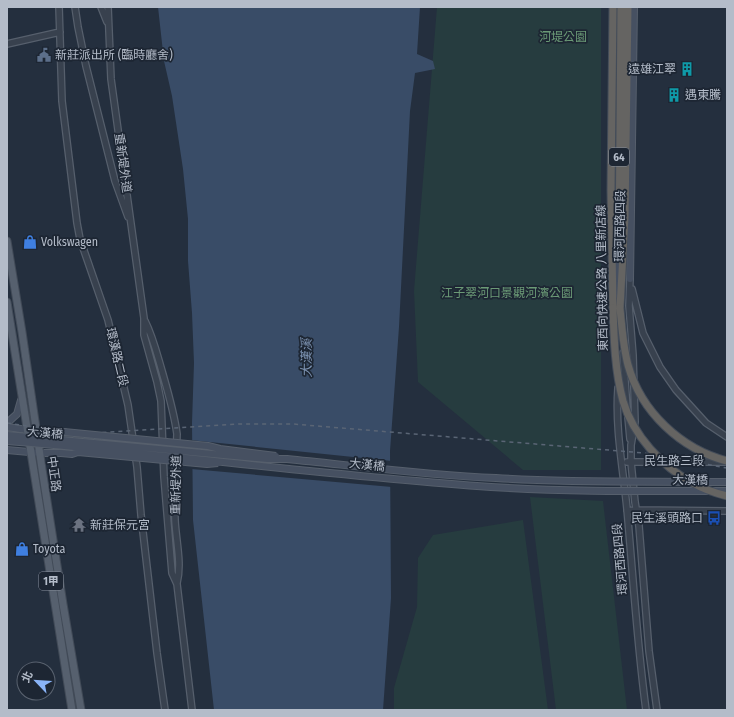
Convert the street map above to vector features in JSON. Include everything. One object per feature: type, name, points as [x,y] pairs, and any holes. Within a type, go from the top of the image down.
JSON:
[{"type":"highway","name":"東西向快速公路 八里新店線","points":[[613,7],[612,190],[614,337],[616,368],[619,385],[629,417],[639,434],[653,452],[672,471],[693,484],[709,491],[727,496]]},
{"type":"highway","name":"東西向快速公路 八里新店線","points":[[620,7],[619,309],[623,341],[629,367],[637,389],[652,412],[662,423],[685,443],[727,462]]},
{"type":"highway","points":[[619,309],[625,217],[628,7]]},
{"type":"main road","name":"環河西路四段","points":[[630,279],[634,7]]},
{"type":"main road","name":"中正路","points":[[7,241],[81,710]]},
{"type":"main road","name":"中正路","points":[[7,302],[72,710]]},
{"type":"main road","points":[[7,423],[17,414],[22,396]]},
{"type":"main road","points":[[7,427],[208,446],[287,459]]},
{"type":"main road","name":"大漢橋","points":[[7,435],[268,459],[287,459],[447,475],[582,481],[727,482]]},
{"type":"main road","name":"大漢橋","points":[[7,440],[209,459],[224,462],[411,481],[493,487],[582,490],[727,491]]},
{"type":"main road","points":[[7,450],[72,454],[78,452],[207,464],[224,462]]},
{"type":"street","name":"環漢路二段","points":[[59,7],[62,101],[77,223],[80,239],[108,320],[128,405],[137,467],[141,515],[165,710]]},
{"type":"street","points":[[75,7],[86,66],[115,181],[132,226]]},
{"type":"street","points":[[101,7],[109,28]]},
{"type":"street","name":"重新堤外道","points":[[108,7],[111,79],[144,318],[144,335],[157,382],[160,401],[164,477],[172,573],[177,584],[192,710]]},
{"type":"street","points":[[7,44],[60,32]]},
{"type":"street","points":[[630,279],[643,333],[660,368],[676,390],[706,423],[727,437]]},
{"type":"street","name":"環河西路四段","points":[[630,279],[629,306],[633,355],[635,422],[631,445]]},
{"type":"street","name":"環河西路四段","points":[[619,309],[631,445],[631,462],[639,526],[649,651],[657,710]]},
{"type":"street","name":"環河西路四段","points":[[619,309],[615,330],[619,384],[617,405],[640,666],[646,710]]},
{"type":"street","name":"重新堤外道","points":[[144,318],[151,333],[176,423],[177,434],[174,497],[175,528],[180,572],[177,584]]},
{"type":"street","name":"民生路三段","points":[[622,462],[727,462]]},
{"type":"street","points":[[627,511],[727,511]]},
{"type":"green space","name":"江子翠河口景觀河濱公園","points":[[437,7],[601,7],[601,470],[523,470],[418,382],[414,291]]},
{"type":"green space","points":[[530,497],[603,501],[627,710],[556,710]]},
{"type":"green space","points":[[523,520],[548,710],[394,710],[394,688],[417,607],[418,558],[433,535]]},
{"type":"water","name":"大漢溪","points":[[158,7],[420,7],[417,54],[433,61],[435,69],[415,73],[410,111],[399,327],[390,451],[391,598],[383,710],[214,710],[193,520],[192,423],[194,363],[188,261],[188,219],[183,169],[172,96],[164,61]]},
{"type":"pier","points":[[190,440],[392,461],[392,487],[191,469]]},
{"type":"railway","points":[[7,423],[95,433],[240,424],[293,424],[644,453],[727,468]]},
{"type":"railway","points":[[685,455],[727,460]]},
{"type":"place","name":"新莊派出所 (臨時廳舍)","points":[[44,55]]},
{"type":"place","name":"遠雄江翠","points":[[687,69]]},
{"type":"place","name":"遇東騰","points":[[674,95]]},
{"type":"place","name":"Volkswagen","points":[[30,242]]},
{"type":"place","name":"民生溪頭路口","points":[[714,518]]},
{"type":"place","name":"新莊保元宮","points":[[79,525]]},
{"type":"place","name":"Toyota","points":[[22,549]]},
{"type":"park label","name":"河堤公園","points":[[563,37]]}]
